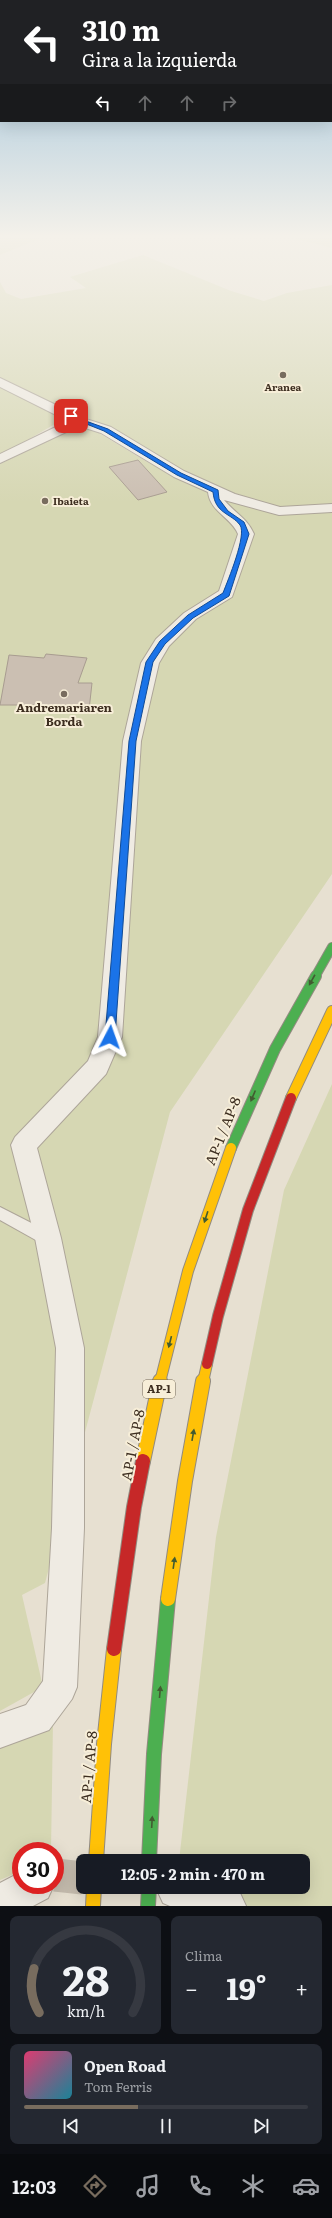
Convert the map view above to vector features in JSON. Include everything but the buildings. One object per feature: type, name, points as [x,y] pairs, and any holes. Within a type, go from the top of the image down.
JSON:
[{"type":"highway","name":"AP-1 / AP-8","points":[[97,1854],[108,1714],[122,1588],[140,1478],[160,1380],[179,1307],[207,1215],[253,1095],[287,1024],[332,947]]},
{"type":"highway","points":[[150,1854],[158,1718],[169,1595],[184,1486],[201,1389],[222,1302],[243,1225],[267,1155],[292,1092],[332,1011]]},
{"type":"highway","points":[[93,1906],[94,1894]]},
{"type":"street","points":[[0,382],[78,421],[106,430],[179,474],[215,491],[254,505],[279,511],[332,508]]},
{"type":"street","points":[[0,458],[78,421]]},
{"type":"street","points":[[0,1731],[37,1718],[60,1687],[68,1528],[70,1348],[48,1238],[24,1145],[98,1067],[110,1037],[132,741],[150,662],[162,643],[190,616],[226,594],[246,534],[242,524],[223,508],[216,499],[215,491]]},
{"type":"street","points":[[0,1903],[18,1894]]},
{"type":"street","points":[[158,1894],[227,1906]]},
{"type":"lane","points":[[0,1213],[48,1238]]},
{"type":"green space","points":[[0,325],[332,325],[332,874],[170,1112],[45,1583],[22,1595],[43,1687],[0,1711],[0,464],[70,428],[92,429],[149,463],[178,473],[155,453],[84,416],[0,382]]},
{"type":"green space","points":[[0,383],[67,417],[0,456]]},
{"type":"green space","points":[[332,1084],[332,1906],[177,1906],[176,1894],[310,1894],[310,1854],[180,1854],[216,1537],[284,1190]]},
{"type":"green space","points":[[53,1721],[51,1842],[12,1842],[12,1875],[0,1880],[0,1747]]},
{"type":"tunnel","points":[[64,1876],[76,1877]]},
{"type":"traffic: fast","points":[[231,1148],[275,1049],[332,947]]},
{"type":"traffic: fast","points":[[149,1854],[154,1754],[168,1599]]},
{"type":"traffic: fast","points":[[148,1906],[149,1894]]},
{"type":"traffic: slow","points":[[291,1098],[332,1011]]},
{"type":"traffic: slow","points":[[143,1461],[158,1388],[188,1271],[231,1148]]},
{"type":"traffic: slow","points":[[168,1599],[185,1481],[207,1364]]},
{"type":"traffic: slow","points":[[96,1854],[104,1744],[114,1649]]},
{"type":"traffic: slow","points":[[93,1906],[94,1894]]},
{"type":"traffic: jam","points":[[207,1364],[218,1316],[248,1210],[291,1098]]},
{"type":"traffic: jam","points":[[114,1649],[134,1507],[143,1461]]},
{"type":"place","name":"Aranea","points":[[283,375]]},
{"type":"place","name":"Ibaieta","points":[[45,501]]},
{"type":"place","name":"Andremariaren Borda","points":[[64,694]]},
{"type":"route","points":[[71,416],[78,421],[106,430],[179,474],[215,491],[216,499],[226,512],[242,524],[246,534],[226,594],[190,616],[162,643],[150,662],[132,741],[110,1037]]}]
